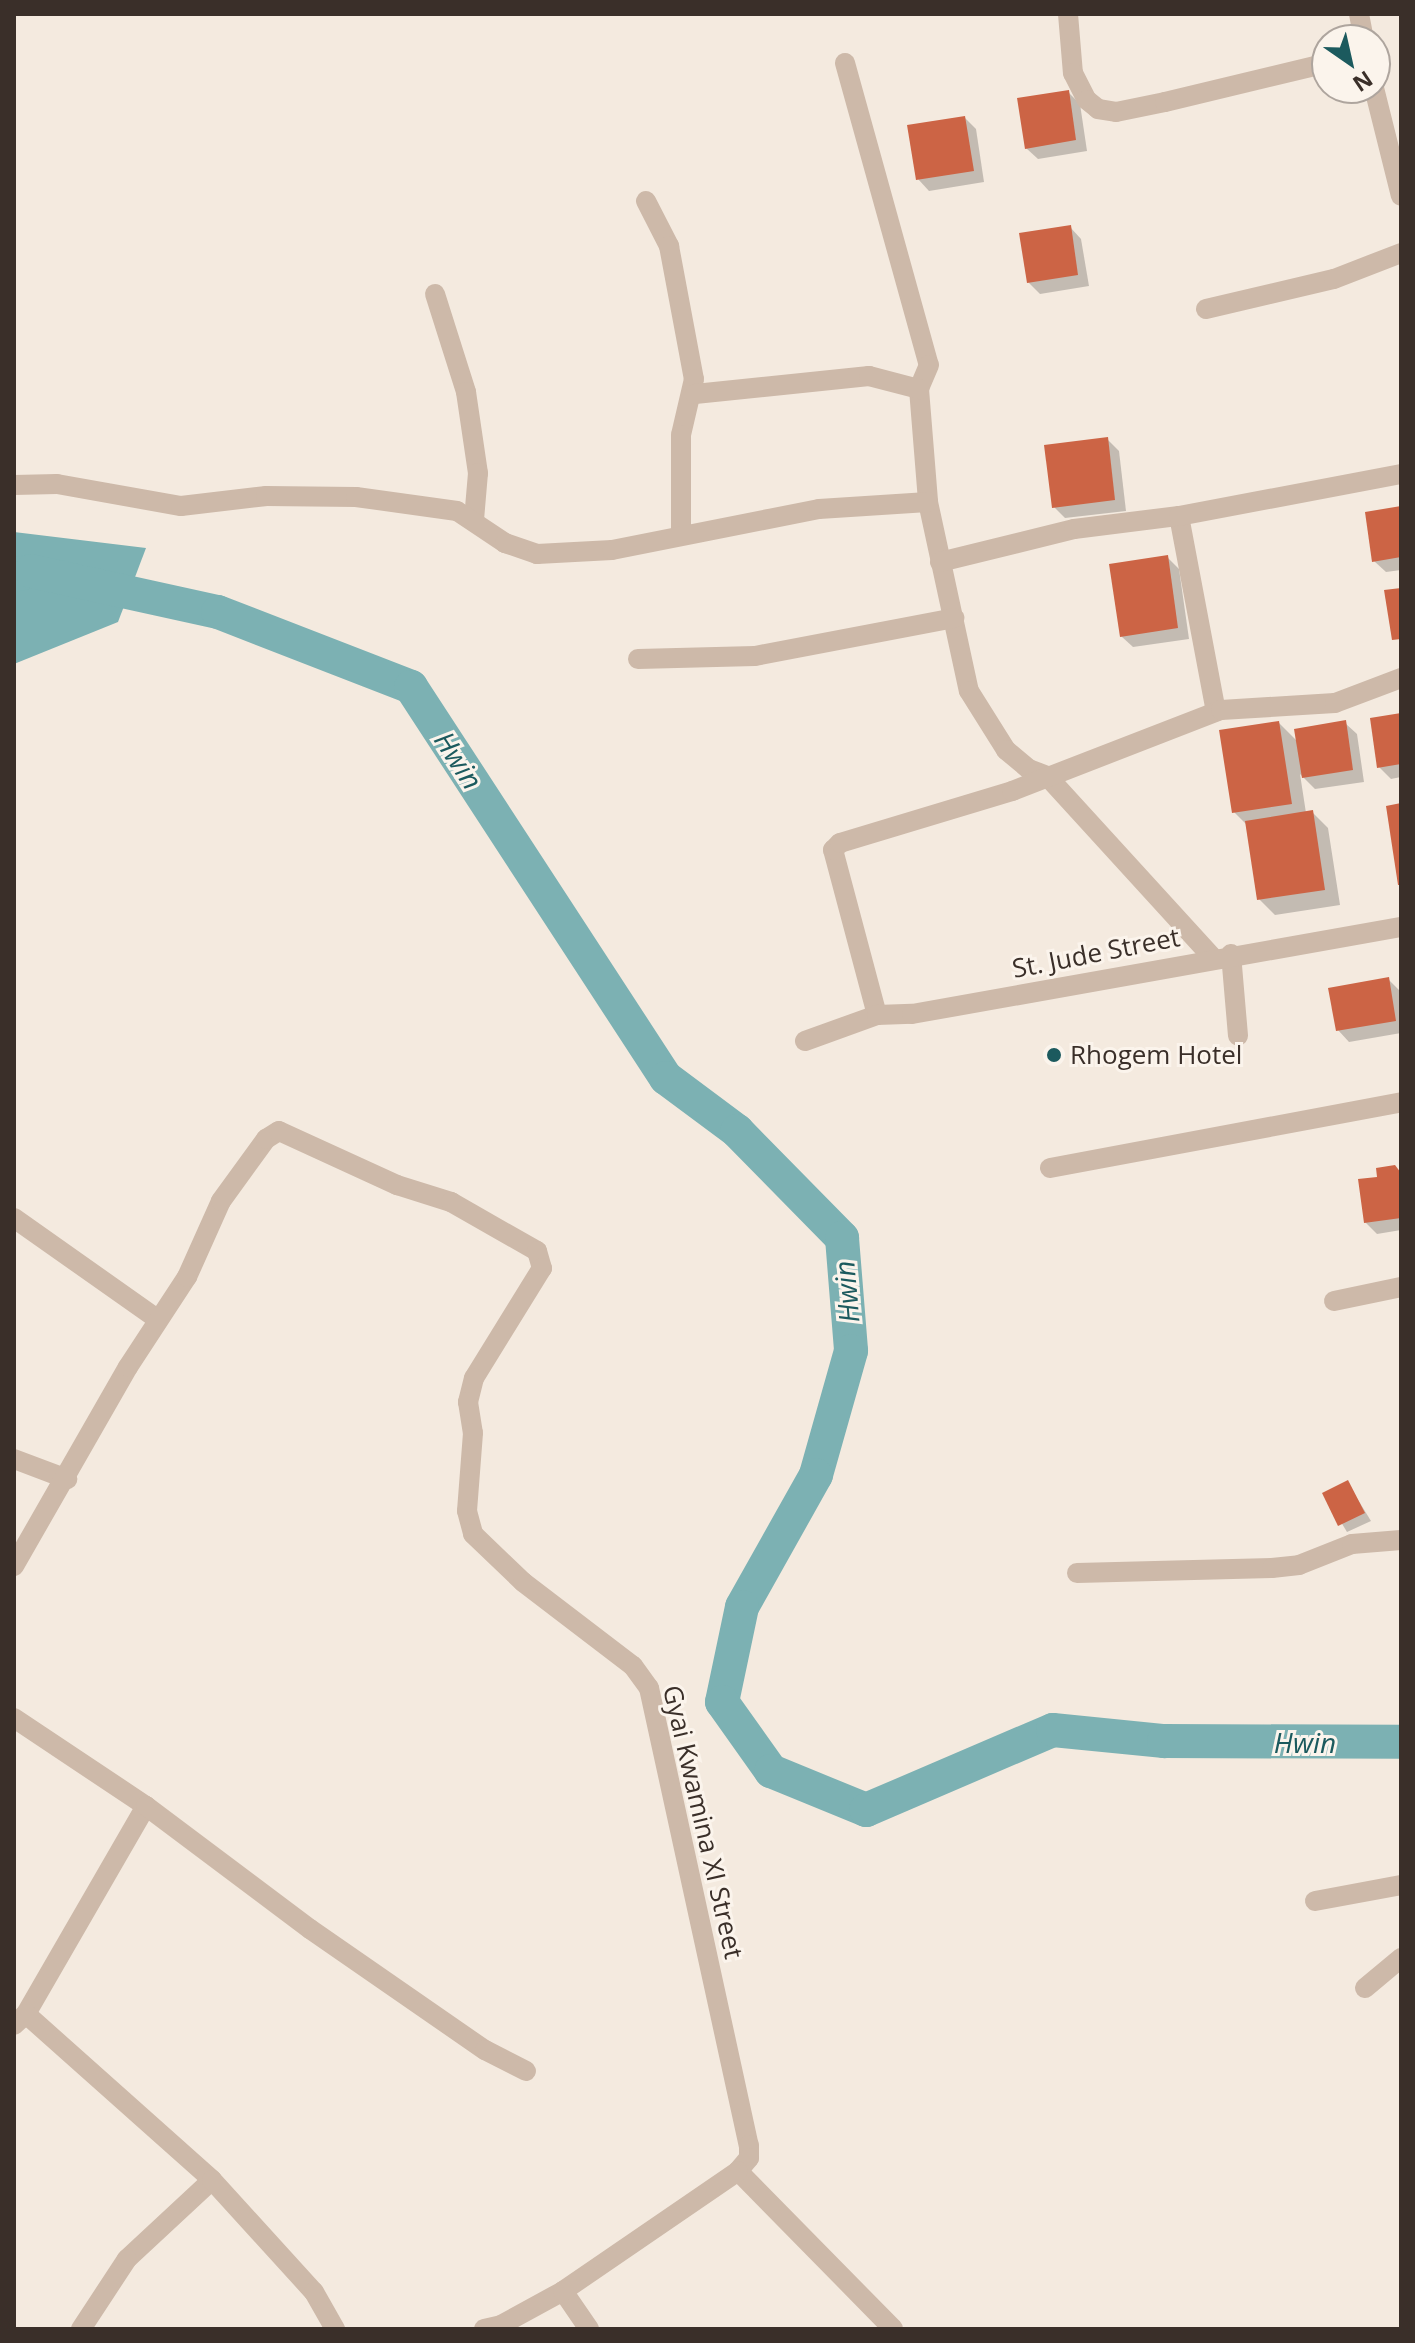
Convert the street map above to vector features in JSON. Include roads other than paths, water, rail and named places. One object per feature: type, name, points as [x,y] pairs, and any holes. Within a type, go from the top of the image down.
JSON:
[{"type":"street","points":[[1068,14],[1073,73],[1081,91],[1098,109],[1116,112],[1311,67]]},
{"type":"street","points":[[845,63],[929,365],[919,389],[928,502],[969,691],[978,711],[1006,750],[1047,776],[1221,956],[1238,1036]]},
{"type":"street","points":[[1378,104],[1401,196]]},
{"type":"street","points":[[646,201],[673,261],[695,394],[681,435],[681,535]]},
{"type":"street","points":[[1206,309],[1334,279],[1401,253]]},
{"type":"street","points":[[435,294],[466,392],[478,473],[474,520]]},
{"type":"street","points":[[695,394],[869,376],[919,389]]},
{"type":"street","points":[[940,562],[1074,529],[1179,516],[1401,474]]},
{"type":"street","points":[[14,485],[57,484],[181,506],[266,496],[356,497],[457,511],[505,543],[537,554],[612,550],[819,509],[928,502]]},
{"type":"street","points":[[1179,516],[1216,712]]},
{"type":"street","points":[[638,659],[755,656],[954,618]]},
{"type":"street","points":[[877,1015],[833,850],[840,843],[1047,776],[1216,712],[1346,701],[1401,678]]},
{"type":"street","name":"St. Jude Street","points":[[805,1041],[877,1015],[912,1014],[1221,956],[1401,927]]},
{"type":"street","points":[[1050,1168],[1401,1102]]},
{"type":"street","name":"Gyai Kwamina XI Street","points":[[157,1319],[187,1277],[221,1201],[266,1139],[279,1131],[397,1185],[451,1202],[537,1251],[542,1261],[474,1378],[468,1402],[473,1433],[467,1511],[473,1534],[488,1553],[633,1666],[649,1688],[749,2145],[749,2158],[738,2171]]},
{"type":"street","points":[[14,1218],[157,1319],[14,1566]]},
{"type":"street","points":[[1334,1301],[1401,1287]]},
{"type":"street","points":[[14,1459],[67,1479]]},
{"type":"street","points":[[1077,1573],[1272,1568],[1299,1565],[1352,1544],[1401,1540]]},
{"type":"street","points":[[14,1718],[146,1806],[310,1929],[485,2050],[526,2071]]},
{"type":"street","points":[[146,1806],[20,2020],[212,2180],[314,2292],[335,2329]]},
{"type":"street","points":[[1315,1901],[1401,1885]]},
{"type":"street","points":[[1365,1988],[1401,1958]]},
{"type":"street","points":[[484,2329],[501,2325],[563,2291],[738,2171],[893,2329]]},
{"type":"street","points":[[81,2329],[127,2259],[212,2180]]},
{"type":"street","points":[[563,2291],[589,2329]]},
{"type":"water","points":[[14,532],[146,548],[118,622],[14,664]]},
{"type":"waterway","name":"Hwin","points":[[14,575],[31,571],[218,612],[411,687],[666,1078],[737,1131],[842,1238],[851,1351],[816,1475],[742,1607],[722,1702],[771,1771],[866,1810],[1053,1730],[1164,1741],[1401,1742]]},
{"type":"place","name":"Rhogem Hotel","points":[[1054,1055]]}]
